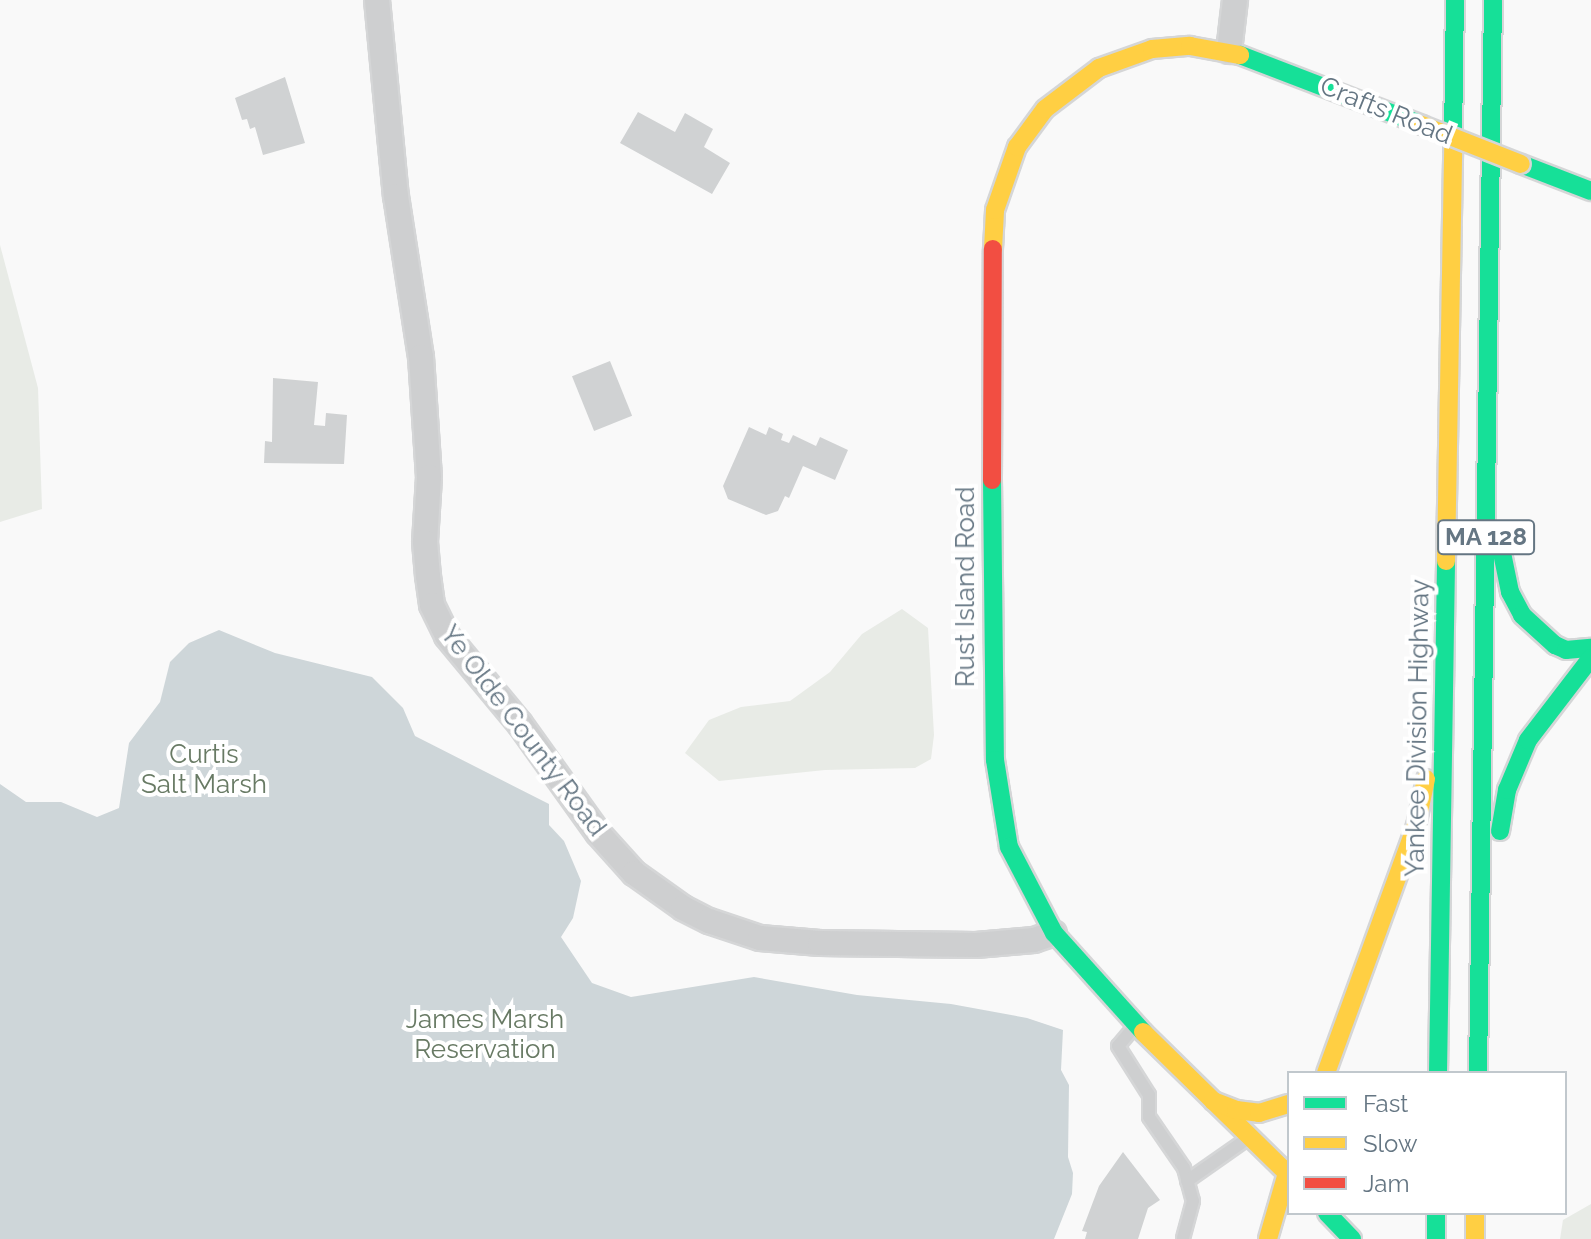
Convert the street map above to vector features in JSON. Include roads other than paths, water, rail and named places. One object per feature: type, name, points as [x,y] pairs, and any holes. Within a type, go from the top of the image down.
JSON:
[{"type":"main road","name":"Yankee Division Highway","points":[[1438,1071],[1455,0]]},
{"type":"main road","name":"MA 128","points":[[1478,1071],[1493,0]]},
{"type":"main road","name":"Rust Island Road","points":[[1229,51],[1190,46],[1152,49],[1099,68],[1079,81],[1045,109],[1017,147],[995,210],[991,312],[995,760],[1009,847],[1054,933],[1136,1025],[1287,1171]]},
{"type":"main road","name":"Crafts Road","points":[[1229,51],[1591,191]]},
{"type":"main road","points":[[1491,224],[1499,523],[1508,583],[1522,615],[1545,638],[1566,650],[1591,648]]},
{"type":"main road","points":[[1327,1071],[1422,801],[1449,453]]},
{"type":"main road","points":[[1485,1071],[1500,822],[1507,790],[1528,740],[1591,658]]},
{"type":"main road","points":[[1213,1101],[1236,1110],[1259,1113],[1287,1105]]},
{"type":"main road","points":[[1268,1239],[1287,1175]]},
{"type":"main road","points":[[1329,1215],[1352,1239]]},
{"type":"main road","points":[[1436,1215],[1436,1239]]},
{"type":"street","name":"Ye Olde County Road","points":[[377,0],[396,196],[421,357],[429,477],[425,542],[428,576],[432,605],[447,636],[520,724],[598,833],[634,873],[683,908],[709,921],[760,938],[820,943],[1008,944],[1054,933]]},
{"type":"street","points":[[1229,51],[1235,0]]},
{"type":"lane","points":[[1136,1025],[1118,1046],[1149,1095],[1149,1117],[1184,1168],[1193,1201],[1183,1239]]},
{"type":"lane","points":[[1187,1181],[1250,1137]]},
{"type":"park label","name":"Curtis Salt Marsh","points":[[204,770]]},
{"type":"park label","name":"James Marsh Reservation","points":[[485,1035]]}]
